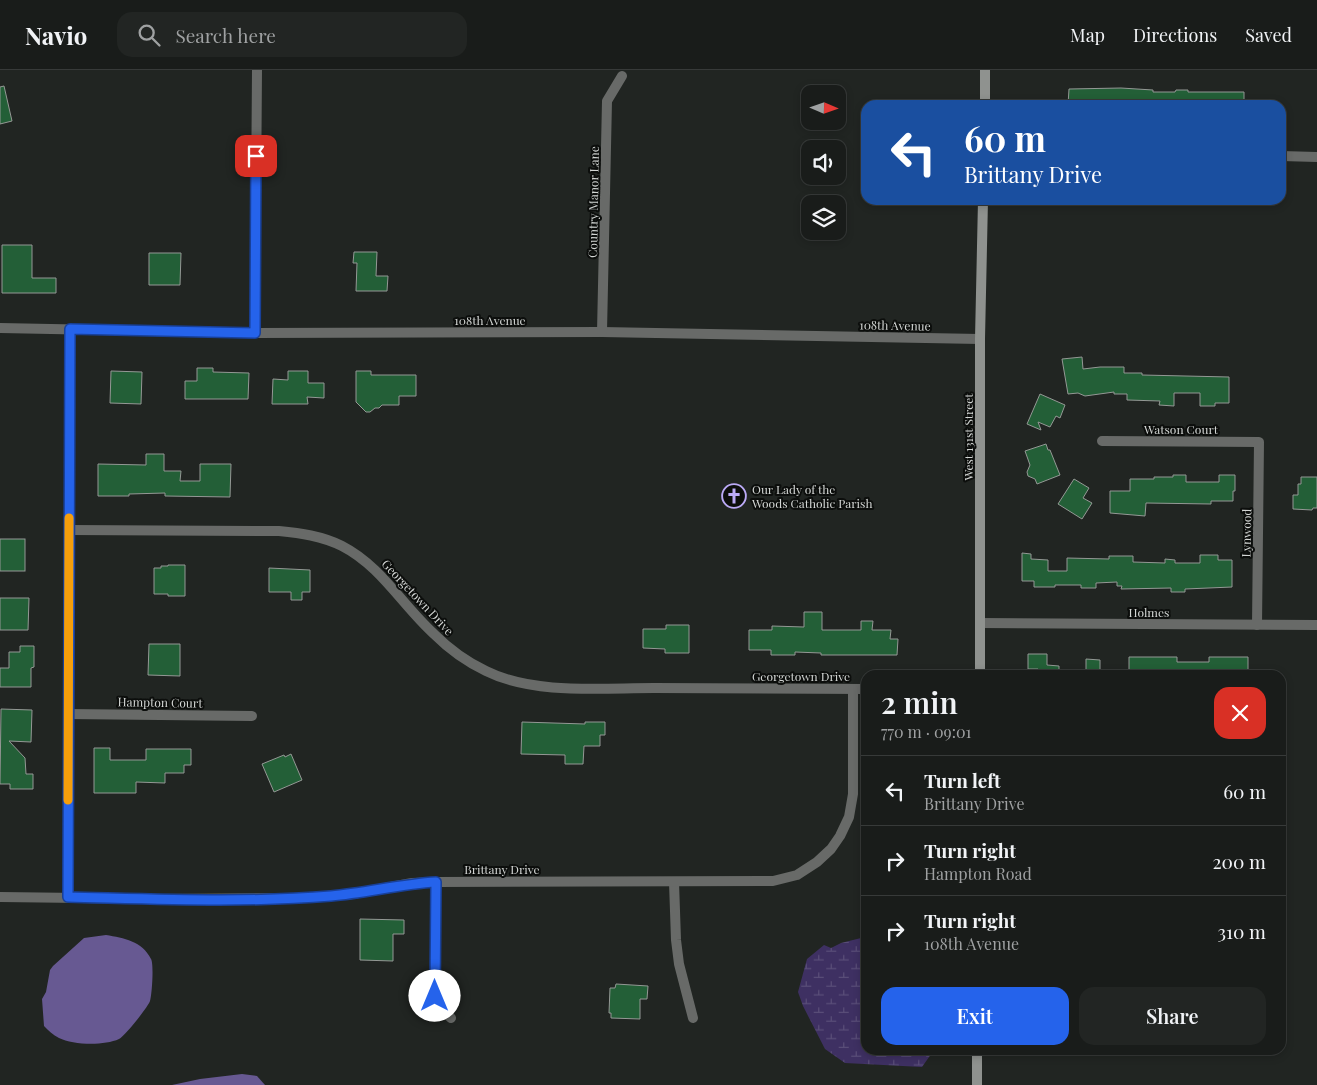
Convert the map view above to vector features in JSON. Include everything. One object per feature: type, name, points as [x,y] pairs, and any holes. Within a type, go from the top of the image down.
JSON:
[{"type":"street","points":[[255,333],[257,70]]},
{"type":"street","points":[[985,70],[985,100]]},
{"type":"street","name":"Country Manor Lane","points":[[602,332],[607,101],[622,76]]},
{"type":"street","points":[[1286,156],[1317,156]]},
{"type":"street","name":"West 131st Street","points":[[980,670],[980,338],[983,205]]},
{"type":"street","name":"108th Avenue","points":[[0,328],[255,333],[602,332],[980,338]]},
{"type":"street","points":[[68,897],[70,329]]},
{"type":"street","name":"Watson Court","points":[[1102,441],[1259,442]]},
{"type":"street","name":"Lynwood","points":[[1257,625],[1259,442]]},
{"type":"street","name":"Georgetown Drive","points":[[69,530],[279,531],[328,540],[351,551],[372,566],[433,634],[448,647],[487,672],[525,685],[576,688],[861,689]]},
{"type":"street","name":"Holmes","points":[[980,623],[1317,625]]},
{"type":"street","name":"Brittany Drive","points":[[0,897],[301,898],[354,894],[412,883],[436,882],[773,881],[797,875],[817,862],[831,849],[840,836],[849,816],[853,794],[853,689]]},
{"type":"street","name":"Hampton Court","points":[[68,714],[252,716]]},
{"type":"street","points":[[436,882],[435,996],[441,1008],[451,1018]]},
{"type":"street","points":[[674,882],[676,940],[679,964],[693,1018]]},
{"type":"street","points":[[977,1055],[977,1085]]},
{"type":"green space","points":[[861,938],[861,1055],[930,1055],[922,1067],[845,1063],[825,1049],[798,992],[807,959],[824,945],[831,948],[841,943]]},
{"type":"shaded area","points":[[106,935],[119,937],[138,944],[151,959],[152,986],[150,1001],[136,1021],[119,1039],[105,1043],[89,1044],[59,1038],[44,1026],[42,999],[46,992],[50,970],[84,938]]},
{"type":"shaded area","points":[[242,1074],[257,1076],[265,1085],[172,1085],[200,1079]]},
{"type":"building","points":[[4,86],[12,121],[0,124],[0,87]]},
{"type":"building","points":[[1121,88],[1153,90],[1153,92],[1188,90],[1188,92],[1244,92],[1244,100],[1068,100],[1069,89]]},
{"type":"building","points":[[2,245],[32,245],[32,278],[56,278],[56,293],[2,293]]},
{"type":"building","points":[[354,252],[377,252],[376,276],[388,276],[387,291],[356,291],[357,263],[353,263]]},
{"type":"building","points":[[149,253],[181,253],[180,285],[149,285]]},
{"type":"building","points":[[1082,357],[1083,369],[1124,367],[1124,373],[1142,373],[1142,375],[1229,377],[1229,403],[1215,403],[1215,406],[1200,406],[1200,393],[1174,393],[1174,406],[1159,405],[1160,401],[1127,400],[1127,394],[1114,394],[1114,392],[1085,396],[1078,393],[1068,394],[1062,359]]},
{"type":"building","points":[[197,368],[213,368],[213,372],[249,373],[248,399],[185,399],[185,381],[197,381]]},
{"type":"building","points":[[111,371],[142,372],[141,404],[110,403]]},
{"type":"building","points":[[288,371],[308,371],[308,383],[324,383],[324,398],[307,397],[308,404],[272,404],[273,379],[288,380]]},
{"type":"building","points":[[356,371],[371,371],[371,375],[416,375],[416,396],[399,396],[399,405],[382,405],[370,412],[366,412],[356,402]]},
{"type":"building","points":[[1040,394],[1065,405],[1060,418],[1056,416],[1050,427],[1038,422],[1041,430],[1027,424]]},
{"type":"building","points":[[1046,444],[1060,475],[1037,484],[1035,479],[1028,476],[1027,472],[1030,465],[1025,451]]},
{"type":"building","points":[[146,454],[164,454],[164,471],[181,471],[180,481],[200,481],[200,464],[231,464],[230,497],[165,496],[165,493],[98,496],[98,464],[146,465]]},
{"type":"building","points":[[1173,475],[1186,475],[1186,482],[1219,482],[1219,475],[1235,475],[1233,501],[1211,501],[1211,504],[1146,503],[1145,516],[1110,513],[1110,491],[1130,491],[1130,479],[1154,479],[1154,477],[1173,477]]},
{"type":"building","points":[[1301,477],[1317,477],[1317,508],[1312,510],[1293,509],[1293,495],[1298,495],[1298,484],[1301,484]]},
{"type":"building","points":[[1074,479],[1089,488],[1083,498],[1092,503],[1082,519],[1058,504]]},
{"type":"building","points":[[0,539],[25,539],[25,571],[0,571]]},
{"type":"building","points":[[1022,553],[1031,554],[1031,559],[1048,560],[1048,571],[1067,571],[1067,558],[1109,559],[1109,556],[1133,556],[1133,562],[1165,563],[1165,559],[1175,560],[1175,563],[1200,563],[1200,555],[1218,555],[1218,560],[1232,560],[1232,587],[1185,589],[1185,592],[1171,592],[1171,588],[1121,589],[1122,586],[1117,586],[1117,582],[1096,583],[1096,588],[1081,588],[1081,585],[1034,587],[1034,581],[1022,581]]},
{"type":"building","points":[[168,565],[185,565],[185,596],[154,594],[154,568]]},
{"type":"building","points":[[269,568],[310,570],[310,592],[302,592],[302,600],[291,600],[291,592],[269,592]]},
{"type":"building","points":[[0,598],[29,598],[28,630],[0,630]]},
{"type":"building","points":[[804,612],[822,612],[822,630],[861,630],[861,621],[873,621],[872,630],[891,630],[890,639],[898,639],[897,655],[821,655],[821,653],[795,652],[795,655],[771,655],[771,650],[749,650],[749,630],[772,630],[772,626],[804,627]]},
{"type":"building","points":[[666,625],[689,625],[689,653],[665,653],[665,649],[643,648],[643,629],[666,629]]},
{"type":"building","points":[[149,644],[180,644],[180,676],[148,675]]},
{"type":"building","points":[[20,646],[34,646],[34,667],[31,668],[31,687],[0,687],[0,668],[9,668],[9,652],[20,652]]},
{"type":"building","points":[[1028,654],[1047,654],[1047,665],[1059,666],[1059,670],[1028,669]]},
{"type":"building","points":[[1129,657],[1177,657],[1177,662],[1209,662],[1209,657],[1248,657],[1248,670],[1129,670]]},
{"type":"building","points":[[1086,659],[1100,660],[1100,670],[1086,670]]},
{"type":"building","points":[[1,709],[32,710],[31,742],[9,741],[25,758],[26,774],[33,774],[33,789],[10,789],[10,784],[0,784]]},
{"type":"building","points":[[522,722],[585,724],[585,722],[605,722],[605,735],[600,735],[600,746],[584,746],[583,764],[565,764],[565,755],[521,754]]},
{"type":"building","points":[[94,748],[110,748],[110,760],[146,760],[146,749],[191,749],[191,765],[184,765],[184,773],[165,773],[165,783],[136,782],[136,793],[94,793]]},
{"type":"building","points":[[291,754],[302,780],[274,792],[262,764]]},
{"type":"building","points":[[360,919],[404,920],[404,934],[393,934],[393,961],[360,960]]},
{"type":"building","points":[[616,984],[648,986],[647,999],[640,999],[640,1019],[611,1018],[611,1013],[609,1013],[610,988],[615,988]]},
{"type":"slow traffic","points":[[68,800],[69,518]]},
{"type":"place","name":"Our Lady of the Woods Catholic Parish","points":[[734,496]]},
{"type":"route","points":[[256,156],[255,333],[70,329],[68,897],[162,899],[301,898],[354,894],[412,883],[436,882],[435,996]]}]
